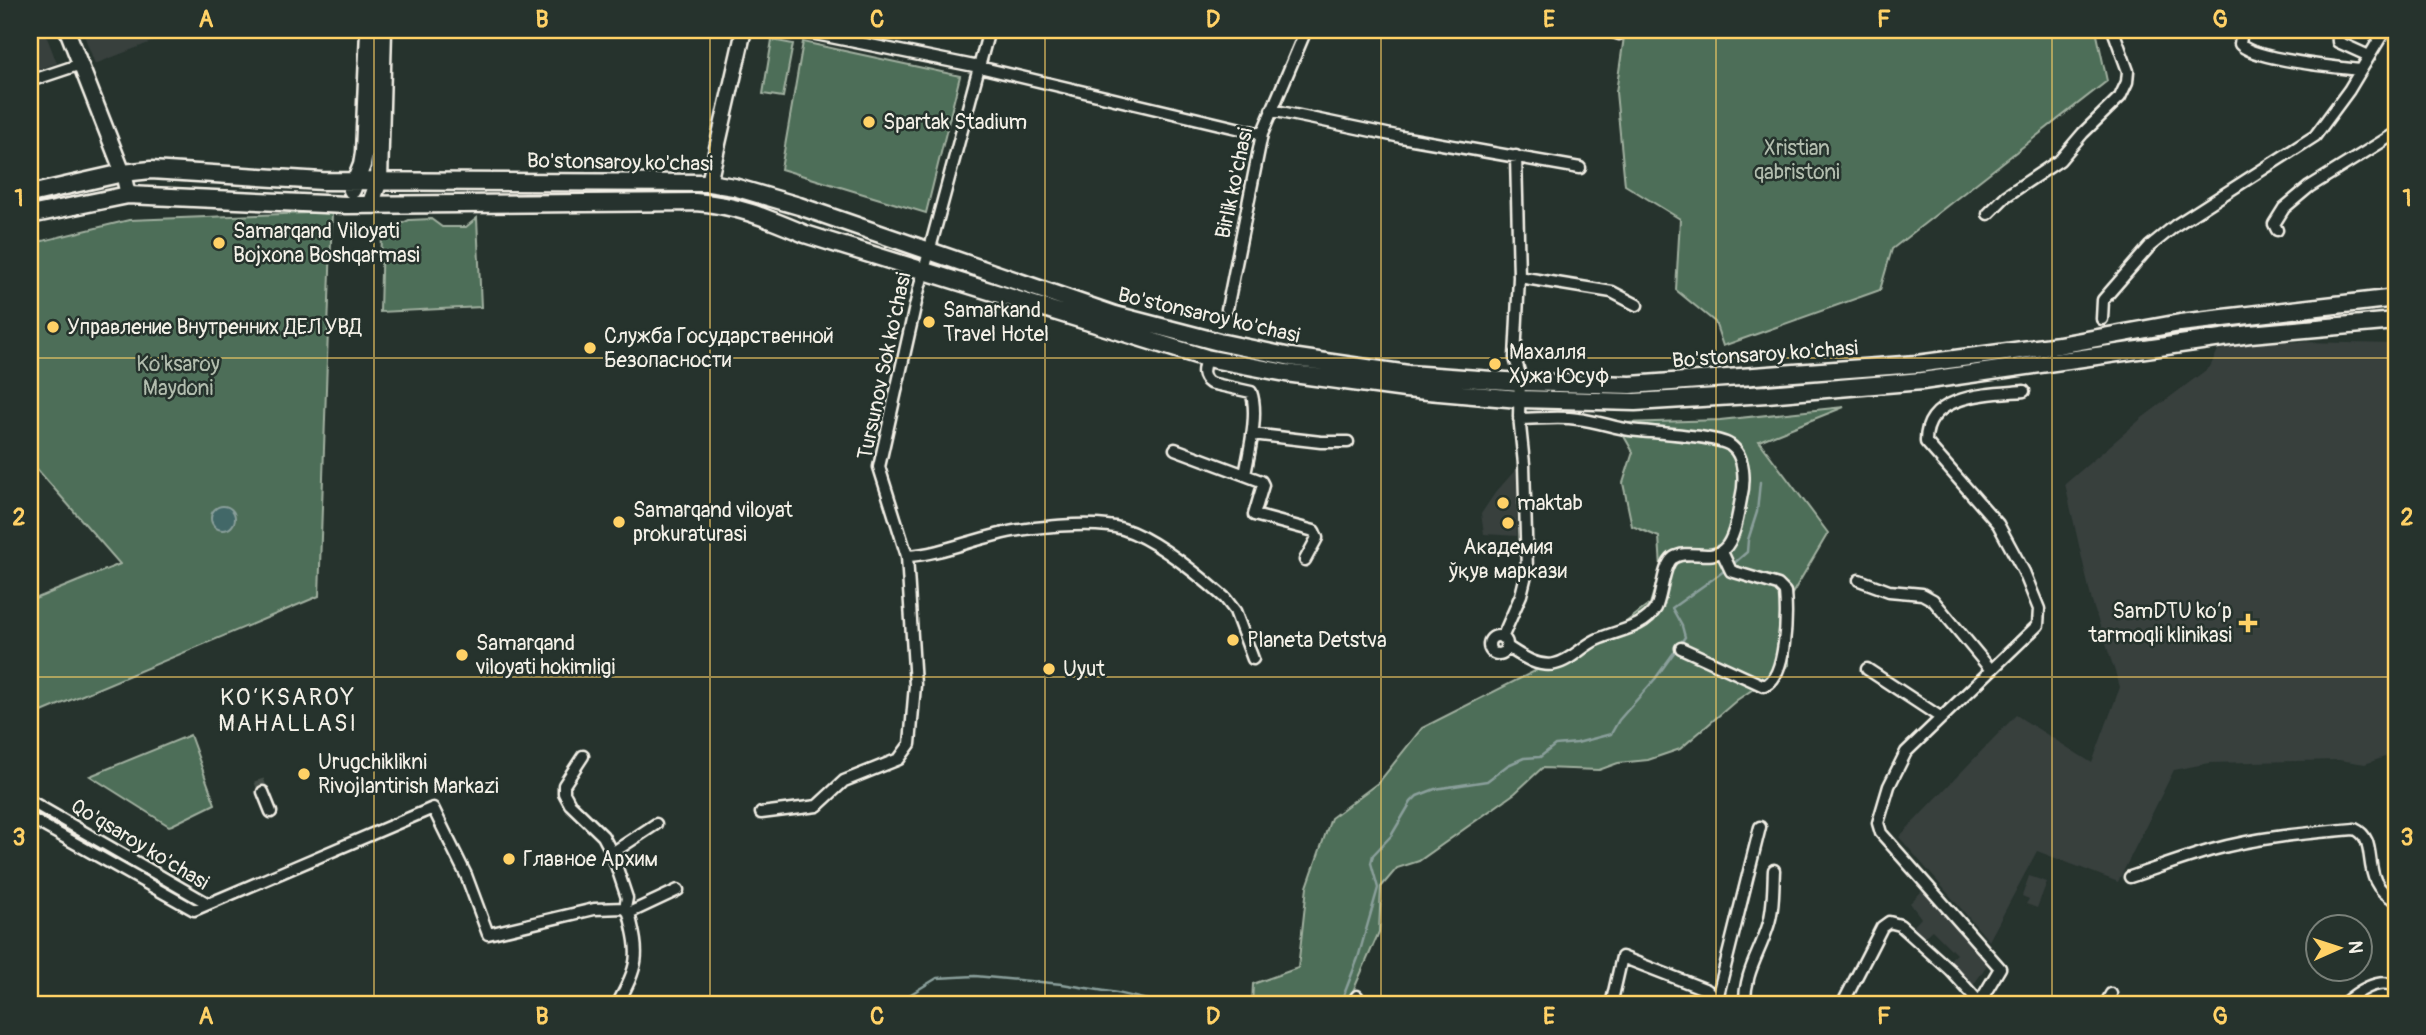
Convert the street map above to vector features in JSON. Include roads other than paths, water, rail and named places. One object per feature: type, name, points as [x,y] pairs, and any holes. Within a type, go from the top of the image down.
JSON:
[{"type":"main road","points":[[67,30],[123,173],[128,195]]},
{"type":"main road","points":[[346,205],[362,166],[364,153],[369,30]]},
{"type":"main road","points":[[370,205],[379,181],[383,30]]},
{"type":"main road","points":[[709,183],[744,30]]},
{"type":"main road","name":"Bo'stonsaroy ko'chasi","points":[[30,194],[123,173],[150,170],[355,181],[709,183],[734,187],[932,247],[1115,316],[1219,342],[1291,357],[1408,374],[1520,382],[1631,385],[1917,364],[2059,345],[2180,323],[2396,298]]},
{"type":"main road","name":"Bo'stonsaroy ko'chasi","points":[[30,215],[128,195],[346,205],[682,202],[724,204],[758,214],[805,234],[1206,358],[1286,373],[1405,390],[1520,399],[1635,402],[1923,381],[2250,334],[2396,321]]},
{"type":"street","points":[[796,30],[979,67],[1262,134]]},
{"type":"street","name":"Tursunov Sok ko'chasi","points":[[761,813],[817,806],[844,781],[900,759],[906,752],[911,732],[915,685],[907,556],[879,467],[924,269],[989,30]]},
{"type":"street","name":"Birlik ko'chasi","points":[[1227,309],[1262,134],[1306,30]]},
{"type":"street","points":[[1608,30],[1619,34]]},
{"type":"street","points":[[1988,214],[2006,196],[2060,160],[2120,97],[2127,82],[2128,71],[2113,30]]},
{"type":"street","points":[[2242,30],[2240,44],[2245,50],[2261,55],[2360,70]]},
{"type":"street","points":[[2337,30],[2337,41],[2369,56]]},
{"type":"street","points":[[2102,319],[2102,300],[2150,246],[2176,225],[2315,136],[2333,114],[2385,30]]},
{"type":"street","points":[[30,81],[80,64]]},
{"type":"street","points":[[1271,110],[1401,137],[1580,168]]},
{"type":"street","points":[[2277,230],[2274,223],[2284,208],[2309,187],[2396,133]]},
{"type":"street","points":[[1516,156],[1519,277],[1515,358],[1520,382],[1519,419],[1524,464],[1527,571],[1504,642],[1522,657],[1541,664],[1555,664],[1597,639],[1624,631],[1648,617],[1660,599],[1669,563],[1673,558],[1715,555],[1722,552],[1731,539],[1744,482],[1740,458],[1730,445],[1721,441],[1632,430],[1576,418],[1519,419]]},
{"type":"street","points":[[1519,277],[1612,292],[1637,305]]},
{"type":"street","points":[[1206,358],[1202,374],[1205,379],[1210,383],[1251,392],[1254,398],[1252,434],[1245,475]]},
{"type":"street","points":[[1842,1005],[1882,927],[1889,922],[1900,925],[1951,971],[1979,1004],[2000,968],[1878,828],[1889,786],[1906,752],[2038,625],[2039,610],[2024,572],[1998,524],[1929,447],[1926,436],[1929,424],[1943,408],[1960,398],[2024,391]]},
{"type":"street","points":[[1252,434],[1321,442],[1348,442]]},
{"type":"street","points":[[1175,449],[1263,483],[1255,517],[1314,531],[1317,538],[1305,560]]},
{"type":"street","points":[[907,556],[939,552],[1023,528],[1108,526],[1124,529],[1145,539],[1226,598],[1235,611],[1253,659]]},
{"type":"street","points":[[1681,648],[1764,686],[1775,678],[1782,657],[1785,592],[1778,585],[1731,570],[1722,552]]},
{"type":"street","points":[[1859,580],[1889,591],[1922,594],[1933,600],[1991,670]]},
{"type":"street","points":[[1867,669],[1940,717]]},
{"type":"street","points":[[583,756],[564,785],[564,793],[570,804],[603,836],[612,853],[627,898],[627,910],[638,949],[631,979],[617,1005]]},
{"type":"street","points":[[263,792],[271,812]]},
{"type":"street","name":"Qo'qsaroy ko'chasi","points":[[30,801],[207,903]]},
{"type":"street","points":[[207,903],[433,808],[466,875],[488,934],[594,909],[627,910],[678,890]]},
{"type":"street","name":"Qo'qsaroy ko'chasi","points":[[30,818],[194,910],[207,903]]},
{"type":"street","points":[[612,853],[656,824]]},
{"type":"street","points":[[1720,1003],[1760,827]]},
{"type":"street","points":[[2130,877],[2238,844],[2290,834],[2355,829],[2363,832],[2367,838],[2372,874],[2376,883],[2383,892],[2396,900]]},
{"type":"street","points":[[1745,1005],[1744,988],[1748,973],[1771,916],[1774,870]]},
{"type":"street","points":[[1611,1005],[1622,957],[1707,990],[1720,1003]]},
{"type":"street","points":[[2342,1005],[2355,993],[2379,983],[2396,986]]},
{"type":"street","points":[[2105,1005],[2111,994]]},
{"type":"water","points":[[223,506],[234,513],[235,518],[228,529],[223,530],[212,523],[211,518],[218,507]]},
{"type":"waterway","points":[[1732,565],[1747,552],[1757,512],[1760,482]]},
{"type":"waterway","points":[[1340,1005],[1358,958],[1378,888],[1371,863],[1373,855],[1391,836],[1411,802],[1417,796],[1435,789],[1487,781],[1508,765],[1524,758],[1540,757],[1555,745],[1577,743],[1611,734],[1619,720],[1655,679],[1685,637],[1672,608],[1724,571]]},
{"type":"waterway","points":[[893,1005],[937,978],[975,976],[1062,984],[1169,1005]]},
{"type":"tunnel","points":[[259,780],[263,792]]},
{"type":"place","name":"Spartak Stadium","points":[[869,122]]},
{"type":"place","name":"Samarqand Viloyati Bojxona Boshqarmasi","points":[[219,243]]},
{"type":"place","name":"Samarkand Travel Hotel","points":[[929,322]]},
{"type":"place","name":"Управление Внутренних ДЕЛ УВД","points":[[53,327]]},
{"type":"place","name":"Служба Государственной Безопасности","points":[[590,348]]},
{"type":"place","name":"Махалля Хужа Юсуф","points":[[1495,364]]},
{"type":"place","name":"maktab","points":[[1503,503]]},
{"type":"place","name":"Samarqand viloyat prokuraturasi","points":[[619,522]]},
{"type":"place","name":"Академия ўқув маркази","points":[[1508,523]]},
{"type":"place","name":"SamDTU ko‘p tarmoqli klinikasi","points":[[2248,623]]},
{"type":"place","name":"Planeta Detstva","points":[[1233,640]]},
{"type":"place","name":"Samarqand viloyati hokimligi","points":[[462,655]]},
{"type":"place","name":"Uyut","points":[[1049,669]]},
{"type":"place","name":"Urugchiklikni Rivojlantirish Markazi","points":[[304,774]]},
{"type":"place","name":"Главное Архим","points":[[509,859]]},
{"type":"district","name":"KO‘KSAROY MAHALLASI","points":[[288,710]]},
{"type":"park label","name":"Xristian qabristoni","points":[[1797,160]]},
{"type":"park label","name":"Ko'ksaroy Maydoni","points":[[178,376]]}]
